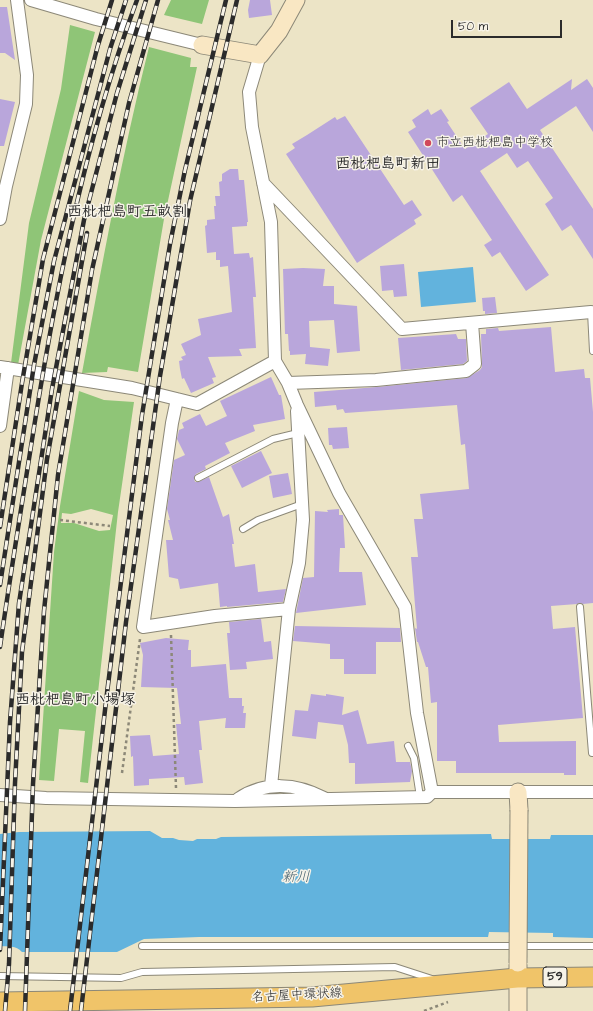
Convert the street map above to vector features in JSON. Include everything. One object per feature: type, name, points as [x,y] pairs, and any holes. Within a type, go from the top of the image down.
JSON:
[{"type":"main road","name":"名古屋中環状線","points":[[0,1002],[117,1006],[312,997],[447,984],[517,970],[593,977]]},
{"type":"street","points":[[0,219],[3,185],[26,104],[27,75],[18,0]]},
{"type":"street","points":[[31,0],[96,19],[202,45],[260,56]]},
{"type":"street","points":[[296,0],[279,31],[260,56],[249,92],[252,126],[271,222],[275,361],[288,383],[339,493],[405,607],[416,713],[432,792]]},
{"type":"street","points":[[263,183],[402,329],[592,312]]},
{"type":"street","points":[[288,383],[376,380],[466,371],[475,364],[472,322]]},
{"type":"street","points":[[0,426],[4,368],[132,388],[197,404],[275,361]]},
{"type":"street","points":[[176,399],[142,627],[215,616],[290,609]]},
{"type":"street","points":[[271,786],[290,609],[299,563],[303,520],[297,405]]},
{"type":"street","points":[[235,801],[271,786],[290,786],[314,792],[327,799]]},
{"type":"street","points":[[0,795],[46,798],[235,801],[427,797],[432,792],[593,792]]},
{"type":"street","points":[[518,792],[518,1011]]},
{"type":"lane","points":[[592,312],[593,351]]},
{"type":"lane","points":[[198,478],[273,439],[298,433]]},
{"type":"lane","points":[[242,529],[258,520],[302,504]]},
{"type":"lane","points":[[580,608],[593,753]]},
{"type":"lane","points":[[408,746],[414,758],[420,797]]},
{"type":"lane","points":[[142,946],[593,946]]},
{"type":"lane","points":[[0,976],[122,978],[142,972],[395,967],[447,984]]},
{"type":"path","points":[[60,520],[110,526]]},
{"type":"path","points":[[171,623],[176,800]]},
{"type":"path","points":[[122,773],[142,627]]},
{"type":"green space","points":[[171,0],[209,0],[202,24],[164,15]]},
{"type":"green space","points":[[70,25],[95,32],[41,240],[18,365],[11,363],[29,223],[61,89]]},
{"type":"green space","points":[[149,47],[191,58],[190,67],[197,67],[164,219],[138,372],[108,367],[107,372],[82,373],[121,169]]},
{"type":"green space","points":[[79,391],[104,400],[134,402],[118,512],[88,783],[80,782],[85,731],[59,729],[54,781],[39,780],[54,552]],"holes":[[[91,509],[113,515],[110,530],[99,531],[74,523],[61,523],[62,513],[71,514]]]},
{"type":"water","points":[[473,267],[476,302],[421,307],[418,272]]},
{"type":"water","name":"新川","points":[[150,831],[162,838],[193,841],[197,839],[216,839],[221,837],[491,834],[492,839],[550,839],[551,835],[593,835],[593,938],[553,937],[553,933],[489,932],[488,937],[199,937],[144,939],[117,952],[22,952],[15,947],[0,946],[0,834],[19,832]]},
{"type":"building","points":[[250,0],[270,0],[272,15],[249,18],[248,10]]},
{"type":"building","points":[[0,7],[7,7],[15,60],[5,53],[0,53]]},
{"type":"building","points":[[572,79],[571,90],[587,79],[593,88],[593,132],[576,106],[540,130],[593,209],[593,259],[571,225],[562,231],[545,204],[553,198],[528,161],[517,168],[507,153],[480,171],[549,275],[526,291],[500,252],[492,257],[484,245],[492,240],[462,195],[453,202],[408,132],[416,127],[412,120],[428,109],[431,115],[441,109],[449,121],[447,122],[465,149],[488,134],[470,108],[509,82],[527,109]]},
{"type":"building","points":[[0,99],[15,102],[4,146],[0,146]]},
{"type":"building","points":[[345,116],[404,205],[412,200],[422,215],[414,220],[416,224],[357,263],[286,154],[295,148],[292,144],[335,117],[337,120]]},
{"type":"building","points":[[230,169],[238,169],[239,180],[244,180],[248,222],[247,226],[232,227],[234,254],[249,253],[250,258],[253,257],[256,297],[253,297],[256,348],[239,349],[242,356],[208,357],[216,377],[212,378],[214,383],[191,393],[184,378],[182,379],[179,361],[183,360],[181,357],[186,355],[181,344],[201,335],[198,319],[232,312],[228,266],[220,267],[220,260],[216,260],[216,252],[207,253],[205,226],[207,225],[207,220],[215,219],[215,196],[220,196],[219,182],[222,181],[222,174]]},
{"type":"building","points":[[404,264],[407,296],[394,297],[393,290],[382,291],[380,266]]},
{"type":"building","points":[[283,269],[325,269],[323,286],[334,286],[334,304],[357,306],[360,351],[337,353],[334,320],[309,321],[310,347],[330,349],[328,366],[305,364],[306,354],[290,355],[288,334],[285,334]]},
{"type":"building","points":[[495,297],[497,313],[485,314],[485,311],[483,311],[482,298]]},
{"type":"building","points":[[551,327],[555,372],[584,369],[585,378],[590,378],[593,412],[593,603],[551,606],[553,629],[575,627],[583,718],[498,725],[499,742],[576,741],[576,775],[564,775],[564,773],[456,773],[456,761],[437,761],[437,702],[431,703],[428,667],[426,667],[417,642],[411,557],[418,557],[414,519],[423,519],[420,494],[469,489],[465,444],[461,445],[457,405],[345,413],[343,409],[337,410],[336,405],[315,407],[314,392],[467,378],[480,370],[482,367],[481,334],[486,334],[486,329],[498,328],[499,331]]},
{"type":"building","points":[[456,334],[458,339],[466,339],[467,361],[463,364],[401,370],[398,338]]},
{"type":"building","points":[[271,377],[279,395],[281,395],[285,419],[253,425],[255,431],[225,443],[230,453],[205,466],[206,469],[196,474],[194,478],[195,482],[198,482],[209,477],[223,517],[229,514],[234,544],[232,544],[235,567],[255,564],[258,592],[286,589],[283,602],[220,607],[218,583],[180,589],[178,579],[169,577],[166,540],[173,540],[167,509],[174,460],[185,455],[177,439],[179,430],[184,428],[182,423],[200,414],[206,426],[227,416],[220,401]]},
{"type":"building","points":[[347,427],[349,448],[333,449],[332,445],[329,445],[328,428]]},
{"type":"building","points":[[261,451],[272,473],[242,488],[231,466]]},
{"type":"building","points":[[288,473],[292,494],[273,498],[269,476]]},
{"type":"building","points":[[339,509],[339,515],[343,515],[345,548],[340,548],[339,572],[362,572],[366,605],[296,613],[303,578],[314,577],[315,511],[328,512],[327,510]]},
{"type":"building","points":[[261,619],[264,642],[271,641],[273,659],[246,662],[247,669],[230,670],[227,633],[230,633],[229,622]]},
{"type":"building","points":[[295,626],[400,628],[401,642],[376,642],[376,674],[344,674],[344,659],[330,659],[330,644],[293,641]]},
{"type":"building","points":[[166,638],[189,640],[188,650],[191,650],[191,667],[226,664],[229,698],[242,698],[242,706],[244,706],[243,713],[246,713],[245,728],[225,728],[226,718],[199,721],[202,750],[199,750],[203,783],[185,785],[184,777],[149,779],[149,785],[134,786],[133,756],[131,757],[130,736],[150,735],[153,756],[179,754],[176,724],[181,724],[177,688],[141,687],[143,655],[140,643]]},
{"type":"building","points":[[311,694],[326,696],[326,694],[344,697],[342,715],[358,710],[367,744],[394,741],[396,762],[410,762],[412,771],[410,782],[355,784],[355,763],[349,763],[348,745],[343,725],[318,722],[316,739],[292,736],[295,710],[308,711]]},
{"type":"railway","points":[[0,527],[43,259],[98,45],[112,0]]},
{"type":"railway","points":[[0,585],[34,365],[54,261],[110,49],[126,0]]},
{"type":"railway","points":[[0,647],[38,401],[71,227],[100,112],[137,0]]},
{"type":"railway","points":[[0,950],[10,722],[19,603],[52,389],[84,220],[117,93],[146,0]]},
{"type":"railway","points":[[25,1011],[33,784],[44,611],[58,475],[92,270],[129,103],[158,0]]},
{"type":"railway","points":[[70,1011],[107,693],[142,415],[170,244],[185,170],[226,0]]},
{"type":"railway","points":[[81,1011],[126,622],[160,376],[190,201],[237,0]]},
{"type":"railway","points":[[5,1011],[9,964],[15,783],[22,652],[47,459],[87,233]]},
{"type":"place","name":"市立西枇杷島中学校","points":[[428,143]]},
{"type":"district","name":"西枇杷島町新田","points":[[388,165]]},
{"type":"district","name":"西枇杷島町五畝割","points":[[127,213]]},
{"type":"district","name":"西枇杷島町小場塚","points":[[75,701]]}]
